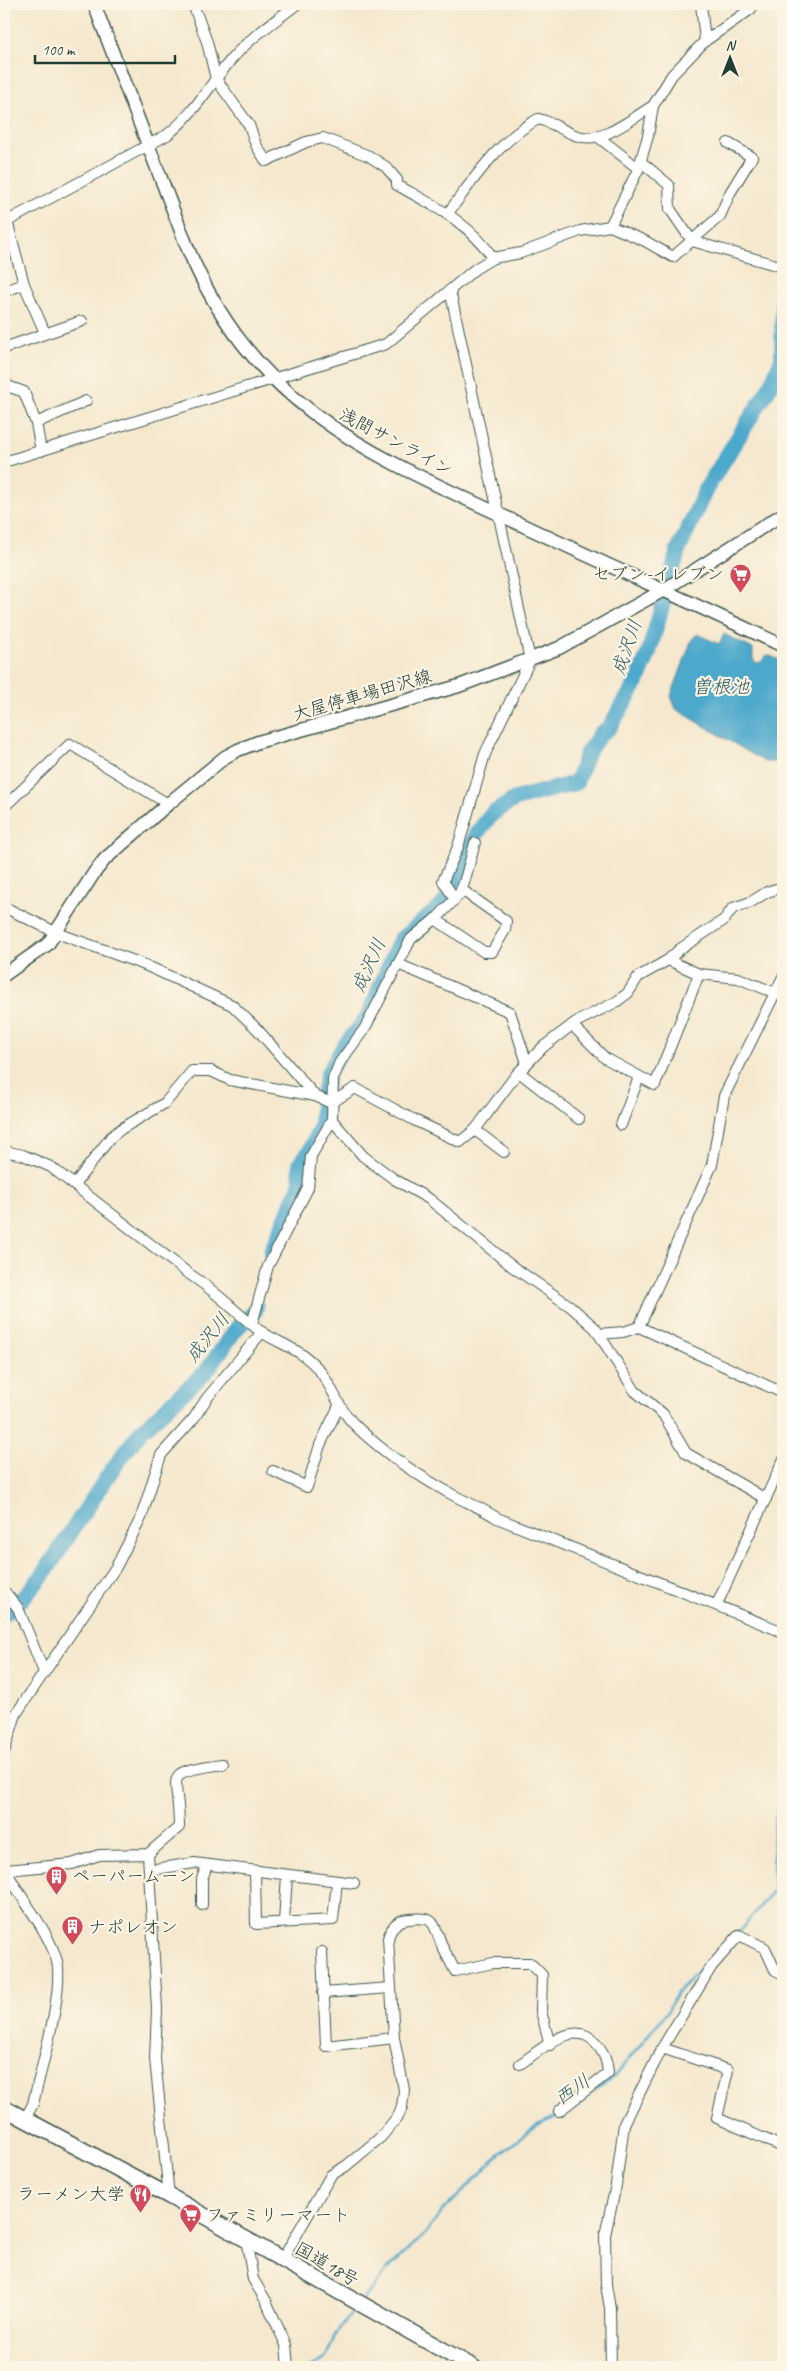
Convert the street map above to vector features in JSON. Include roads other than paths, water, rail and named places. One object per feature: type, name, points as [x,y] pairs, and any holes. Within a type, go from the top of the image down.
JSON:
[{"type":"highway","name":"国道18号","points":[[4,2108],[169,2196],[474,2367]]},
{"type":"main road","name":"浅間サンライン","points":[[94,4],[188,250],[203,284],[232,331],[274,379],[316,416],[366,450],[783,646]]},
{"type":"main road","name":"大屋停車場田沢線","points":[[4,974],[48,944],[105,859],[225,757],[251,744],[459,686],[559,648],[667,593],[676,582],[783,514]]},
{"type":"street","points":[[193,4],[207,42],[216,79],[249,124],[256,146],[266,161],[306,142],[324,138],[369,156],[386,167],[397,180],[397,185],[448,213],[480,239],[493,258]]},
{"type":"street","points":[[46,333],[24,284],[6,222],[149,145],[183,123],[244,45],[298,4]]},
{"type":"street","points":[[701,4],[705,40]]},
{"type":"street","points":[[610,226],[640,165],[648,136],[653,106],[672,75],[705,40],[751,9],[753,4]]},
{"type":"street","points":[[448,213],[489,160],[523,127],[538,119],[551,122],[576,136],[590,138],[613,130],[653,106]]},
{"type":"street","points":[[597,136],[634,165],[645,165],[669,185],[670,209],[692,241],[779,266]]},
{"type":"street","points":[[4,462],[386,344],[475,269],[493,258],[521,253],[580,231],[610,226],[645,241],[672,257],[720,216],[730,193],[752,157],[728,142]]},
{"type":"street","points":[[4,290],[24,284]]},
{"type":"street","points":[[450,290],[530,660],[485,754],[458,847],[443,880],[454,898]]},
{"type":"street","points":[[4,348],[82,321]]},
{"type":"street","points":[[4,378],[6,386],[24,392],[36,423],[41,451]]},
{"type":"street","points":[[36,423],[86,402]]},
{"type":"street","points":[[4,806],[70,744],[168,804]]},
{"type":"street","points":[[475,844],[462,890],[435,919],[411,939],[365,1028],[340,1062],[333,1079],[328,1102],[332,1120],[363,1156],[394,1179],[429,1199],[513,1267],[570,1306],[599,1334],[635,1391],[663,1414],[686,1453],[766,1499]]},
{"type":"street","points":[[328,1102],[355,1088],[460,1142],[475,1130],[519,1072],[543,1046],[572,1025],[616,1002],[628,993],[638,977],[668,960],[680,949],[724,920],[734,908],[751,902],[767,892],[783,888]]},
{"type":"street","points":[[435,919],[484,952],[492,952],[505,930],[506,921],[462,890]]},
{"type":"street","points":[[4,907],[57,933],[154,969],[232,1005],[258,1030],[315,1096]]},
{"type":"street","points":[[668,960],[699,974],[738,978],[780,994]]},
{"type":"street","points":[[398,964],[510,1012],[527,1063]]},
{"type":"street","points":[[572,1025],[605,1058],[655,1085],[699,974]]},
{"type":"street","points":[[639,1328],[712,1165],[724,1096],[780,994],[783,977]]},
{"type":"street","points":[[74,1185],[121,1128],[165,1103],[192,1071],[211,1071],[230,1080],[315,1096],[328,1102]]},
{"type":"street","points":[[519,1072],[579,1119]]},
{"type":"street","points":[[620,1125],[639,1077]]},
{"type":"street","points":[[250,1323],[266,1282],[268,1266],[308,1188],[311,1156],[332,1120]]},
{"type":"street","points":[[475,1130],[504,1152]]},
{"type":"street","points":[[4,1151],[51,1167],[189,1274],[208,1286],[262,1332],[290,1345],[320,1371],[339,1406],[360,1430],[410,1469],[454,1495],[478,1505],[497,1518],[717,1604],[783,1632]]},
{"type":"street","points":[[599,1334],[623,1332],[639,1328],[783,1393]]},
{"type":"street","points":[[4,1752],[16,1714],[116,1567],[141,1518],[161,1455],[194,1418],[212,1392],[262,1332]]},
{"type":"street","points":[[274,1470],[308,1487],[320,1446],[339,1406]]},
{"type":"street","points":[[717,1604],[783,1461]]},
{"type":"street","points":[[6,1595],[18,1608],[44,1672]]},
{"type":"street","points":[[25,2119],[33,2104],[58,1992],[57,1960],[43,1930],[5,1868],[72,1864],[99,1855],[148,1854],[179,1826],[175,1782],[178,1775],[184,1770],[223,1764]]},
{"type":"street","points":[[148,1854],[157,2009],[155,2059],[169,2196]]},
{"type":"street","points":[[149,1870],[194,1863],[354,1883]]},
{"type":"street","points":[[202,1905],[202,1879],[207,1864]]},
{"type":"street","points":[[255,1870],[256,1924],[333,1920],[336,1881]]},
{"type":"street","points":[[284,1922],[287,1875]]},
{"type":"street","points":[[282,2260],[331,2175],[346,2166],[381,2137],[399,2115],[404,2090],[394,2038],[390,1988],[388,1938],[392,1927],[404,1919],[420,1918],[431,1920],[438,1928],[440,1941],[455,1971],[493,1963],[530,1963],[542,1974],[541,2011],[550,2045]]},
{"type":"street","points":[[611,2367],[610,2308],[606,2285],[606,2235],[608,2215],[616,2185],[624,2124],[662,2048],[712,1966],[739,1935],[764,1948],[775,1970],[783,1974]]},
{"type":"street","points":[[322,1952],[326,2046],[394,2038]]},
{"type":"street","points":[[323,1992],[390,1988]]},
{"type":"street","points":[[520,2064],[562,2036],[576,2032],[590,2037],[602,2050],[607,2061],[608,2073],[559,2111]]},
{"type":"street","points":[[662,2048],[728,2070],[717,2118],[783,2147]]},
{"type":"street","points":[[246,2239],[253,2279],[266,2301],[286,2345],[288,2367]]},
{"type":"water","name":"曽根池","points":[[697,634],[719,644],[724,634],[753,649],[753,659],[756,663],[761,662],[767,655],[783,661],[783,762],[765,762],[676,709],[671,696],[692,639]]},
{"type":"waterway","name":"成沢川","points":[[271,1252],[301,1183],[300,1163],[310,1151],[321,1126],[323,1096],[328,1073],[344,1046],[367,1018],[400,940],[443,905],[455,886],[476,834],[492,814],[515,799],[576,783],[587,753],[601,733],[609,728],[637,682],[648,655],[678,551],[706,489],[771,385],[782,359],[783,295]]},
{"type":"waterway","name":"成沢川","points":[[4,1614],[22,1599],[43,1575],[111,1471],[141,1431],[206,1372],[236,1329],[255,1311],[256,1307]]},
{"type":"waterway","name":"西川","points":[[738,1933],[774,1890],[774,1830],[783,1795]]},
{"type":"waterway","name":"西川","points":[[586,2096],[614,2077],[667,2012],[677,1992],[719,1951]]},
{"type":"waterway","name":"西川","points":[[363,2300],[388,2269],[424,2235],[443,2211],[500,2154],[536,2126],[559,2115]]},
{"type":"waterway","name":"西川","points":[[311,2367],[326,2358],[336,2333],[356,2308]]},
{"type":"place","name":"セブン-イレブン","points":[[740,593]]},
{"type":"place","name":"ペーパームーン","points":[[56,1895]]},
{"type":"place","name":"ナポレオン","points":[[72,1946]]},
{"type":"place","name":"ラーメン大学","points":[[141,2213]]},
{"type":"place","name":"ファミリーマート","points":[[190,2234]]}]
